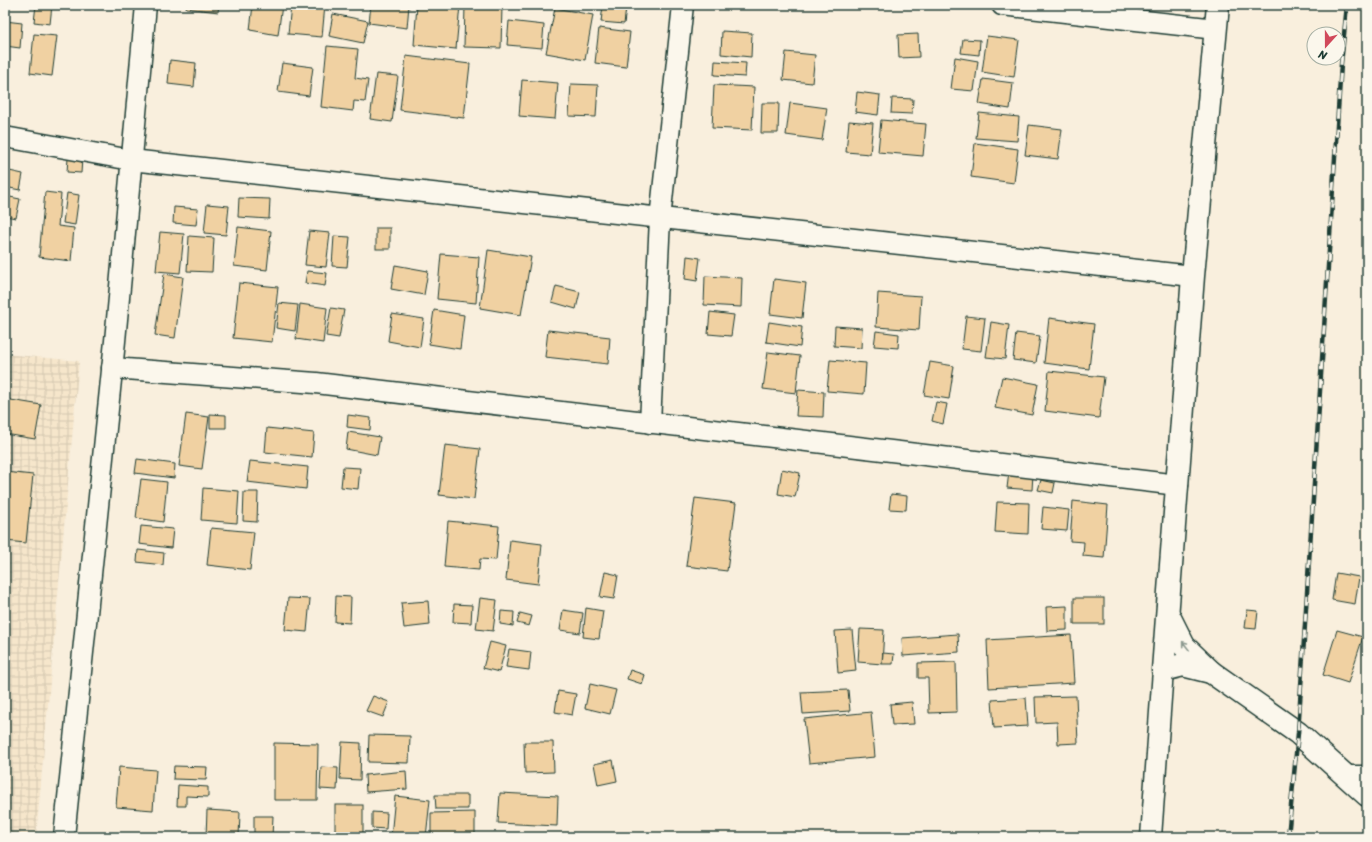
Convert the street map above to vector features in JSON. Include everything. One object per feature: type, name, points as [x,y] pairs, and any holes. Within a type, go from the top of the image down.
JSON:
[{"type":"street","points":[[64,837],[112,368],[146,5]]},
{"type":"street","points":[[650,423],[660,219],[683,5]]},
{"type":"street","points":[[1002,5],[1216,28]]},
{"type":"street","points":[[1151,837],[1194,276],[1218,5]]},
{"type":"street","points":[[5,137],[131,160],[660,219],[1194,276]]},
{"type":"street","points":[[112,368],[316,383],[1178,485]]},
{"type":"street","points":[[1168,614],[1184,646],[1211,672],[1356,776],[1367,795]]},
{"type":"street","points":[[1164,670],[1183,665],[1211,672]]},
{"type":"shaded area","points":[[5,354],[79,361],[36,837],[5,837]]},
{"type":"building","points":[[36,5],[52,5],[50,24],[34,22]]},
{"type":"building","points":[[187,5],[219,5],[218,12],[186,8]]},
{"type":"building","points":[[253,5],[282,5],[278,35],[250,30]]},
{"type":"building","points":[[291,5],[325,5],[322,37],[288,34]]},
{"type":"building","points":[[371,5],[409,5],[407,28],[369,23]]},
{"type":"building","points":[[417,5],[460,5],[456,49],[414,45]]},
{"type":"building","points":[[465,5],[502,5],[501,48],[464,47]]},
{"type":"building","points":[[603,5],[626,8],[624,24],[601,22]]},
{"type":"building","points":[[555,8],[593,15],[585,60],[546,53]]},
{"type":"building","points":[[333,14],[368,21],[363,43],[329,36]]},
{"type":"building","points":[[5,21],[22,23],[20,48],[5,46]]},
{"type":"building","points":[[509,21],[544,25],[542,48],[507,45]]},
{"type":"building","points":[[599,28],[630,32],[626,67],[595,63]]},
{"type":"building","points":[[722,31],[752,33],[751,57],[721,54]]},
{"type":"building","points":[[34,34],[57,36],[52,76],[30,73]]},
{"type":"building","points":[[918,34],[919,57],[899,58],[898,35]]},
{"type":"building","points":[[987,36],[1019,40],[1014,77],[982,72]]},
{"type":"building","points":[[963,39],[980,40],[979,55],[961,53]]},
{"type":"building","points":[[327,46],[358,49],[355,78],[368,80],[365,102],[354,101],[353,111],[321,107]]},
{"type":"building","points":[[786,52],[815,55],[812,83],[783,80]]},
{"type":"building","points":[[406,56],[470,64],[464,118],[400,110]]},
{"type":"building","points":[[955,57],[978,61],[974,91],[951,89]]},
{"type":"building","points":[[170,60],[196,63],[194,87],[168,84]]},
{"type":"building","points":[[715,61],[746,63],[745,77],[714,75]]},
{"type":"building","points":[[282,63],[313,67],[309,96],[278,92]]},
{"type":"building","points":[[376,74],[398,76],[392,122],[370,119]]},
{"type":"building","points":[[983,79],[1013,83],[1010,109],[979,104]]},
{"type":"building","points":[[522,80],[558,83],[555,119],[519,116]]},
{"type":"building","points":[[571,84],[598,85],[596,117],[569,116]]},
{"type":"building","points":[[714,85],[754,87],[752,130],[712,128]]},
{"type":"building","points":[[857,92],[880,95],[878,115],[855,112]]},
{"type":"building","points":[[892,98],[913,99],[912,114],[891,113]]},
{"type":"building","points":[[762,103],[779,103],[778,133],[761,133]]},
{"type":"building","points":[[790,103],[827,108],[822,140],[786,135]]},
{"type":"building","points":[[979,113],[1019,117],[1017,141],[976,138]]},
{"type":"building","points":[[881,120],[926,124],[923,156],[878,152]]},
{"type":"building","points":[[849,121],[873,123],[870,154],[846,152]]},
{"type":"building","points":[[1029,125],[1062,129],[1058,159],[1025,155]]},
{"type":"building","points":[[975,143],[1018,149],[1014,183],[971,177]]},
{"type":"building","points":[[68,158],[82,159],[81,173],[67,172]]},
{"type":"building","points":[[5,170],[23,174],[20,190],[5,187]]},
{"type":"building","points":[[45,192],[61,194],[58,226],[74,228],[71,261],[39,257]]},
{"type":"building","points":[[67,193],[79,195],[75,225],[63,223]]},
{"type":"building","points":[[5,196],[20,199],[16,218],[5,216]]},
{"type":"building","points":[[239,198],[270,199],[269,219],[238,217]]},
{"type":"building","points":[[207,204],[229,206],[226,235],[204,233]]},
{"type":"building","points":[[174,207],[198,209],[196,225],[173,223]]},
{"type":"building","points":[[238,227],[271,231],[267,270],[234,266]]},
{"type":"building","points":[[376,228],[390,228],[390,249],[376,249]]},
{"type":"building","points":[[309,231],[330,233],[326,267],[305,265]]},
{"type":"building","points":[[160,232],[184,234],[180,273],[156,271]]},
{"type":"building","points":[[189,236],[214,238],[212,272],[187,271]]},
{"type":"building","points":[[334,236],[350,237],[347,267],[332,266]]},
{"type":"building","points":[[488,250],[531,257],[521,315],[480,308]]},
{"type":"building","points":[[441,254],[479,257],[476,303],[437,299]]},
{"type":"building","points":[[687,256],[700,258],[697,281],[685,279]]},
{"type":"building","points":[[395,265],[428,271],[424,295],[391,289]]},
{"type":"building","points":[[307,271],[327,273],[325,286],[305,283]]},
{"type":"building","points":[[164,274],[183,277],[175,338],[155,335]]},
{"type":"building","points":[[705,276],[742,278],[741,307],[704,305]]},
{"type":"building","points":[[774,279],[806,283],[802,318],[770,314]]},
{"type":"building","points":[[239,283],[278,287],[272,342],[233,338]]},
{"type":"building","points":[[556,286],[580,292],[576,309],[552,302]]},
{"type":"building","points":[[878,293],[921,296],[919,330],[876,327]]},
{"type":"building","points":[[279,303],[298,305],[295,331],[276,328]]},
{"type":"building","points":[[300,304],[327,308],[323,343],[296,339]]},
{"type":"building","points":[[331,308],[344,310],[339,338],[326,336]]},
{"type":"building","points":[[434,310],[464,315],[460,349],[429,344]]},
{"type":"building","points":[[710,312],[734,315],[731,336],[708,334]]},
{"type":"building","points":[[392,314],[424,319],[420,347],[388,341]]},
{"type":"building","points":[[966,316],[985,318],[981,351],[962,349]]},
{"type":"building","points":[[1049,318],[1094,324],[1089,369],[1044,363]]},
{"type":"building","points":[[769,322],[802,327],[800,347],[766,342]]},
{"type":"building","points":[[991,322],[1009,325],[1005,359],[986,357]]},
{"type":"building","points":[[835,326],[862,328],[861,348],[834,346]]},
{"type":"building","points":[[548,330],[610,337],[608,364],[545,357]]},
{"type":"building","points":[[876,331],[899,334],[898,348],[874,346]]},
{"type":"building","points":[[1016,333],[1040,336],[1036,363],[1013,360]]},
{"type":"building","points":[[768,352],[800,356],[796,393],[763,389]]},
{"type":"building","points":[[830,360],[866,363],[864,394],[827,391]]},
{"type":"building","points":[[930,362],[954,366],[949,399],[924,395]]},
{"type":"building","points":[[1049,371],[1104,377],[1099,418],[1045,411]]},
{"type":"building","points":[[1002,377],[1038,384],[1032,415],[995,408]]},
{"type":"building","points":[[798,390],[824,392],[823,417],[796,416]]},
{"type":"building","points":[[5,399],[41,405],[35,439],[5,434]]},
{"type":"building","points":[[936,402],[947,404],[943,424],[932,421]]},
{"type":"building","points":[[186,414],[209,417],[202,469],[179,466]]},
{"type":"building","points":[[210,414],[226,415],[226,428],[210,428]]},
{"type":"building","points":[[348,415],[371,418],[370,430],[347,427]]},
{"type":"building","points":[[267,428],[314,433],[312,457],[265,452]]},
{"type":"building","points":[[348,432],[380,437],[377,455],[346,449]]},
{"type":"building","points":[[445,445],[480,449],[474,499],[439,495]]},
{"type":"building","points":[[137,459],[175,464],[174,478],[135,473]]},
{"type":"building","points":[[250,461],[308,467],[306,489],[247,482]]},
{"type":"building","points":[[343,467],[360,468],[358,489],[341,487]]},
{"type":"building","points":[[782,469],[800,473],[795,497],[778,494]]},
{"type":"building","points":[[5,472],[33,475],[26,543],[5,541]]},
{"type":"building","points":[[1009,472],[1033,474],[1032,490],[1007,488]]},
{"type":"building","points":[[141,479],[167,482],[163,522],[136,518]]},
{"type":"building","points":[[1041,480],[1055,483],[1053,493],[1038,490]]},
{"type":"building","points":[[203,488],[239,491],[237,523],[201,520]]},
{"type":"building","points":[[244,492],[258,492],[257,522],[243,521]]},
{"type":"building","points":[[891,494],[907,496],[906,510],[889,509]]},
{"type":"building","points":[[695,498],[736,503],[727,571],[686,566]]},
{"type":"building","points":[[1073,501],[1108,505],[1104,558],[1083,556],[1084,542],[1070,541]]},
{"type":"building","points":[[997,502],[1029,503],[1028,534],[995,532]]},
{"type":"building","points":[[1043,507],[1069,510],[1067,531],[1041,529]]},
{"type":"building","points":[[448,521],[499,526],[496,560],[480,559],[479,570],[444,567]]},
{"type":"building","points":[[141,526],[173,529],[171,548],[139,544]]},
{"type":"building","points":[[211,528],[254,532],[250,570],[207,565]]},
{"type":"building","points":[[510,540],[542,544],[538,584],[506,580]]},
{"type":"building","points":[[138,550],[164,553],[163,565],[137,562]]},
{"type":"building","points":[[605,572],[618,575],[614,599],[600,597]]},
{"type":"building","points":[[1336,573],[1359,577],[1355,604],[1332,600]]},
{"type":"building","points":[[336,596],[351,597],[350,623],[335,622]]},
{"type":"building","points":[[288,598],[310,599],[307,632],[285,630]]},
{"type":"building","points":[[480,598],[497,600],[493,631],[476,629]]},
{"type":"building","points":[[1074,598],[1104,598],[1104,624],[1074,624]]},
{"type":"building","points":[[428,601],[430,625],[404,628],[401,603]]},
{"type":"building","points":[[454,604],[472,605],[471,623],[453,622]]},
{"type":"building","points":[[1067,606],[1067,630],[1047,631],[1046,607]]},
{"type":"building","points":[[586,608],[603,611],[599,639],[583,637]]},
{"type":"building","points":[[563,610],[583,613],[580,633],[560,630]]},
{"type":"building","points":[[1247,610],[1258,611],[1256,629],[1245,628]]},
{"type":"building","points":[[501,611],[514,612],[513,626],[500,624]]},
{"type":"building","points":[[520,613],[532,616],[529,626],[517,623]]},
{"type":"building","points":[[860,629],[884,630],[882,664],[858,662]]},
{"type":"building","points":[[852,630],[856,671],[838,673],[835,631]]},
{"type":"building","points":[[1337,630],[1363,637],[1348,683],[1323,675]]},
{"type":"building","points":[[958,634],[959,652],[903,656],[902,638]]},
{"type":"building","points":[[1071,635],[1074,683],[989,688],[987,640]]},
{"type":"building","points":[[490,642],[506,646],[499,672],[483,668]]},
{"type":"building","points":[[509,649],[531,652],[529,670],[506,667]]},
{"type":"building","points":[[883,653],[894,654],[893,664],[882,664]]},
{"type":"building","points":[[956,662],[957,712],[929,713],[928,678],[918,678],[918,663]]},
{"type":"building","points":[[630,670],[645,675],[642,684],[627,679]]},
{"type":"building","points":[[590,684],[616,690],[610,714],[585,708]]},
{"type":"building","points":[[848,690],[850,711],[803,714],[801,692]]},
{"type":"building","points":[[558,691],[576,694],[572,715],[555,712]]},
{"type":"building","points":[[373,696],[389,702],[383,717],[366,711]]},
{"type":"building","points":[[1076,696],[1078,743],[1058,744],[1057,722],[1036,723],[1035,697]]},
{"type":"building","points":[[1026,698],[1028,726],[994,728],[992,700]]},
{"type":"building","points":[[912,702],[914,724],[892,725],[890,704]]},
{"type":"building","points":[[871,712],[875,757],[809,763],[804,719]]},
{"type":"building","points":[[369,735],[410,736],[409,763],[368,762]]},
{"type":"building","points":[[342,742],[361,743],[360,780],[340,779]]},
{"type":"building","points":[[524,742],[553,742],[554,772],[525,773]]},
{"type":"building","points":[[274,743],[318,744],[317,800],[274,800]]},
{"type":"building","points":[[613,760],[617,781],[598,785],[594,764]]},
{"type":"building","points":[[174,766],[207,767],[206,780],[173,779]]},
{"type":"building","points":[[119,767],[156,770],[153,810],[116,807]]},
{"type":"building","points":[[321,767],[338,768],[337,790],[320,789]]},
{"type":"building","points":[[406,771],[407,789],[366,792],[365,775]]},
{"type":"building","points":[[178,785],[208,787],[208,797],[186,796],[186,806],[177,806]]},
{"type":"building","points":[[500,793],[558,796],[557,826],[498,823]]},
{"type":"building","points":[[435,795],[468,795],[468,809],[436,809]]},
{"type":"building","points":[[395,796],[430,800],[426,837],[391,837]]},
{"type":"building","points":[[335,805],[363,805],[363,837],[335,837]]},
{"type":"building","points":[[207,810],[240,812],[239,837],[206,837]]},
{"type":"building","points":[[372,812],[387,813],[386,829],[372,828]]},
{"type":"building","points":[[475,812],[475,837],[431,837],[431,813]]},
{"type":"building","points":[[254,816],[273,816],[272,837],[254,837]]},
{"type":"railway","points":[[1288,837],[1298,733],[1341,64],[1347,5]]}]
